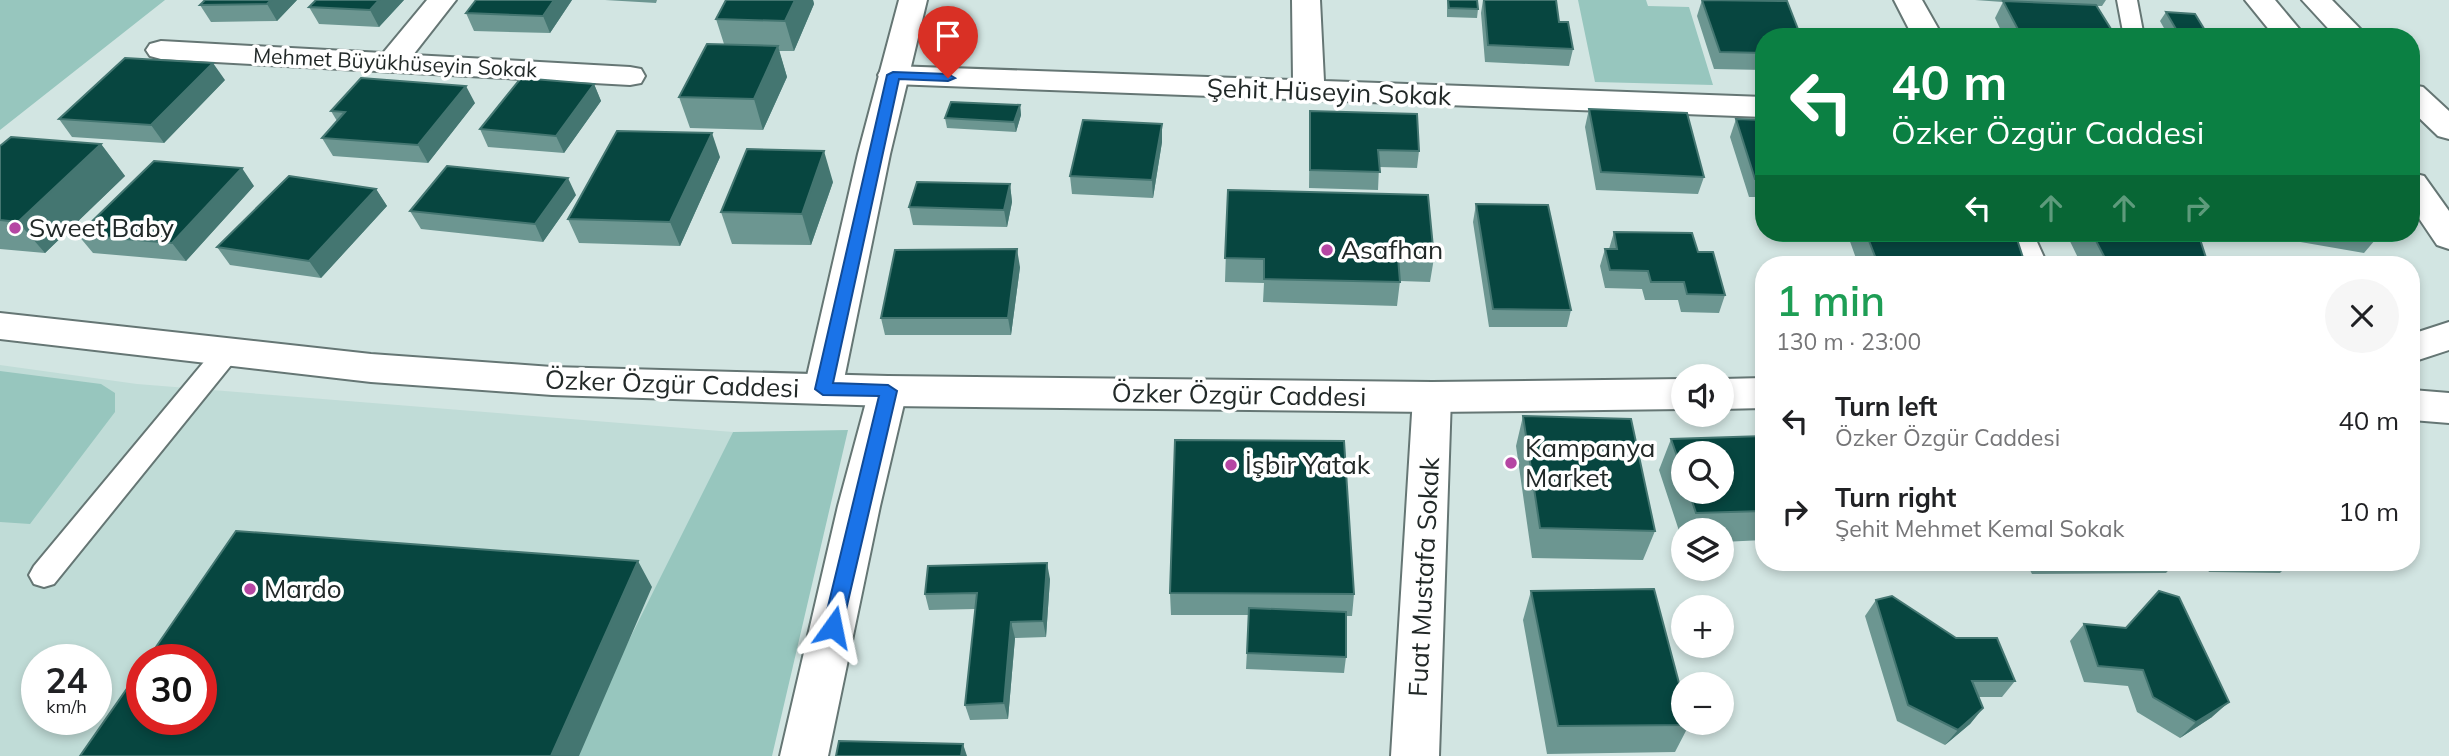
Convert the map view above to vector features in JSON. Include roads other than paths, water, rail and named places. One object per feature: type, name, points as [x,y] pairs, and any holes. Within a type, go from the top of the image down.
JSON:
[{"type":"street","points":[[391,63],[442,0]]},
{"type":"street","points":[[823,389],[893,75],[913,0]]},
{"type":"street","points":[[1306,0],[1309,91]]},
{"type":"street","points":[[1908,0],[1923,28]]},
{"type":"street","points":[[2259,0],[2283,28]]},
{"type":"street","points":[[2316,0],[2344,28]]},
{"type":"street","name":"Mehmet Büyükhüseyin Sokak","points":[[160,50],[630,76]]},
{"type":"street","name":"Şehit Hüseyin Sokak","points":[[893,75],[1755,107]]},
{"type":"street","points":[[2420,102],[2449,129]]},
{"type":"street","points":[[2420,195],[2449,237]]},
{"type":"street","name":"Özker Özgür Caddesi","points":[[0,326],[371,368],[552,380],[888,391],[1432,397],[1671,394]]},
{"type":"street","points":[[2420,345],[2449,335]]},
{"type":"street","points":[[804,756],[856,519],[888,391]]},
{"type":"street","points":[[1734,394],[1755,393]]},
{"type":"street","name":"Fuat Mustafa Sokak","points":[[1415,756],[1432,397]]},
{"type":"street","points":[[2420,406],[2449,408]]},
{"type":"lane","points":[[2127,0],[2132,28]]},
{"type":"lane","points":[[44,575],[227,352]]},
{"type":"place","name":"Sweet Baby","points":[[15,228]]},
{"type":"place","name":"Asafhan","points":[[1327,250]]},
{"type":"place","name":"Kampanya Market","points":[[1511,463]]},
{"type":"place","name":"İşbir Yatak","points":[[1231,465]]},
{"type":"place","name":"Mardo","points":[[250,589]]}]
